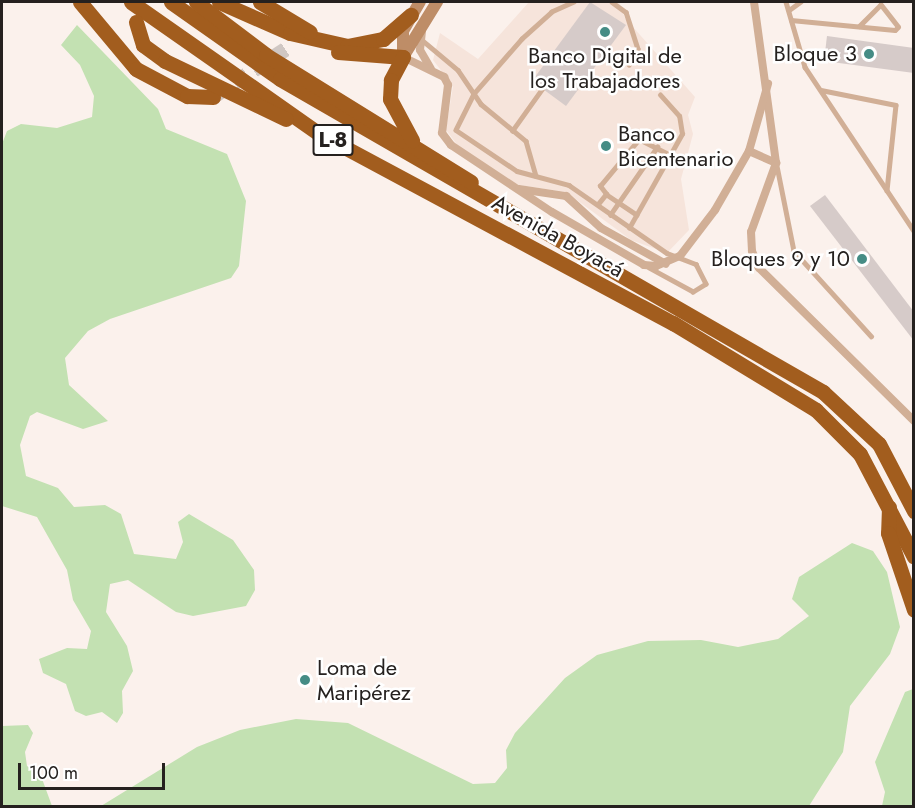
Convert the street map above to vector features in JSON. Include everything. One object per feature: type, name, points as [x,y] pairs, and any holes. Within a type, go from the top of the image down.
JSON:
[{"type":"highway","points":[[80,2],[136,69],[187,96],[213,97]]},
{"type":"highway","name":"Avenida Boyacá","points":[[130,2],[318,133],[783,387],[847,438],[889,504],[914,557]]},
{"type":"highway","name":"Avenida Boyacá","points":[[171,2],[280,79],[586,259],[726,332],[823,392],[879,444],[914,511]]},
{"type":"highway","points":[[196,2],[266,55],[544,226],[586,259]]},
{"type":"highway","points":[[219,2],[290,33],[331,44],[372,44],[417,18]]},
{"type":"highway","points":[[260,2],[331,44]]},
{"type":"highway","points":[[136,22],[143,45],[165,61],[318,133]]},
{"type":"highway","points":[[290,46],[378,59],[403,57]]},
{"type":"highway","points":[[403,57],[391,80],[390,99],[398,122],[418,147]]},
{"type":"highway","points":[[879,444],[914,485]]},
{"type":"highway","points":[[889,504],[888,533],[914,610]]},
{"type":"street","points":[[420,2],[417,18],[423,58],[431,69]]},
{"type":"street","points":[[437,2],[417,18],[402,37],[403,57],[444,77],[451,92],[443,122],[446,140],[506,184],[644,265],[667,264],[680,256],[749,151],[768,84]]},
{"type":"street","points":[[754,2],[768,84],[776,163],[752,232],[755,260],[914,421]]},
{"type":"street","points":[[749,151],[776,163]]},
{"type":"street","points":[[506,184],[566,196],[602,228],[667,264]]},
{"type":"lane","points":[[574,2],[529,33],[474,94],[456,130],[517,171],[569,185],[629,228],[680,256],[705,273],[706,284],[698,293],[644,265]]},
{"type":"lane","points":[[612,2],[626,12],[638,49],[629,64]]},
{"type":"lane","points":[[786,2],[806,67],[914,231]]},
{"type":"lane","points":[[789,10],[800,2]]},
{"type":"lane","points":[[791,20],[860,26],[897,29],[880,3],[860,26]]},
{"type":"lane","points":[[420,39],[458,70],[474,94],[530,147],[536,176]]},
{"type":"lane","points":[[512,131],[543,89]]},
{"type":"lane","points":[[821,90],[896,105],[887,190]]},
{"type":"lane","points":[[629,228],[672,156],[682,128],[660,95]]},
{"type":"lane","points":[[637,215],[606,194],[600,186],[639,139],[672,156]]},
{"type":"lane","points":[[610,215],[657,147]]},
{"type":"lane","points":[[776,163],[794,251],[871,336]]},
{"type":"lane","points":[[598,204],[606,194]]},
{"type":"shaded area","points":[[529,2],[619,2],[625,18],[695,97],[688,115],[693,134],[681,179],[689,230],[667,253],[631,240],[566,192],[512,184],[458,146],[446,130],[453,86],[433,60],[440,33],[478,59]]},
{"type":"green space","points":[[77,25],[158,109],[166,129],[227,154],[246,201],[239,266],[231,278],[110,319],[88,331],[65,358],[69,385],[108,421],[83,429],[37,412],[30,416],[20,445],[26,476],[58,488],[74,507],[105,505],[121,514],[134,554],[176,559],[183,542],[178,522],[189,514],[233,540],[254,570],[255,590],[246,606],[193,616],[176,612],[128,580],[110,584],[106,612],[127,646],[133,671],[122,691],[123,713],[117,723],[102,712],[86,716],[75,711],[66,684],[43,673],[39,659],[67,648],[87,649],[91,631],[73,600],[67,570],[37,517],[2,506],[2,144],[7,131],[21,124],[57,128],[92,117],[94,96],[80,65],[61,45]]},
{"type":"green space","points":[[852,543],[873,551],[887,572],[900,627],[890,654],[850,706],[843,752],[809,806],[101,806],[197,747],[240,730],[296,719],[348,723],[473,784],[495,783],[507,768],[506,750],[515,733],[565,678],[597,655],[648,641],[701,640],[738,647],[778,639],[809,616],[792,599],[799,577]]},
{"type":"green space","points":[[913,689],[913,806],[882,806],[885,792],[875,762],[905,692]]},
{"type":"green space","points":[[28,725],[33,733],[25,752],[27,766],[41,776],[52,806],[2,806],[2,726]]},
{"type":"building","points":[[590,2],[626,25],[566,106],[532,81]]},
{"type":"building","name":"Bloque 3","points":[[827,36],[914,48],[914,73],[824,61]]},
{"type":"building","name":"Bloques 9 y 10","points":[[825,195],[914,312],[914,341],[810,206]]},
{"type":"tunnel","points":[[215,95],[290,46]]},
{"type":"place","name":"Banco Digital de los Trabajadores","points":[[605,32]]},
{"type":"place","name":"Bloque 3","points":[[869,54]]},
{"type":"place","name":"Banco Bicentenario","points":[[606,146]]},
{"type":"place","name":"Bloques 9 y 10","points":[[862,259]]},
{"type":"place","name":"Loma de Maripérez","points":[[305,680]]}]
